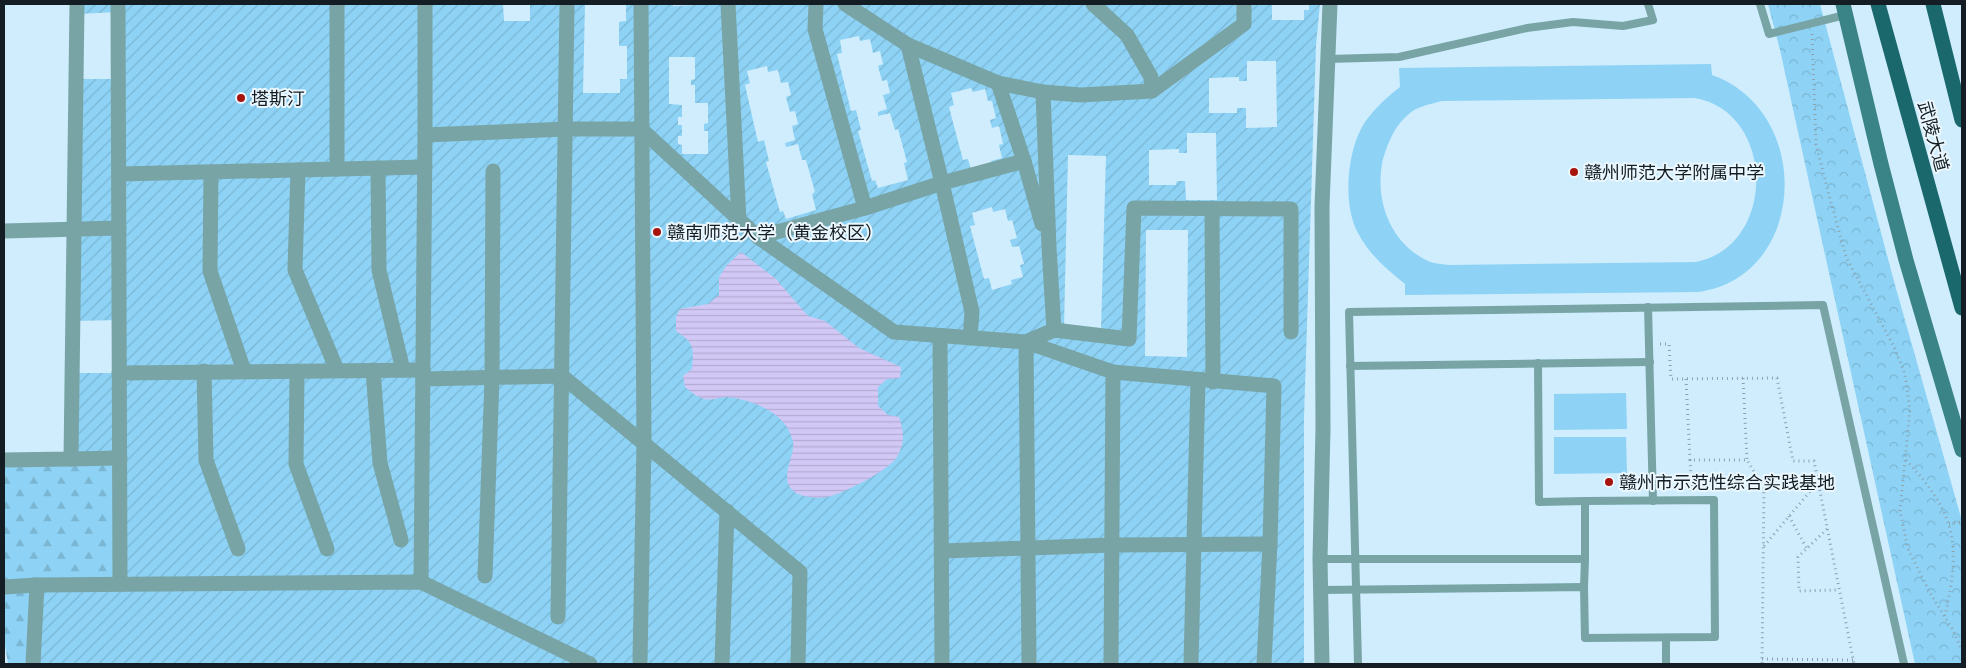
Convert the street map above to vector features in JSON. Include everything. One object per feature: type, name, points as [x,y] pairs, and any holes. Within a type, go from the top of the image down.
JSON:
[{"type":"main road","name":"武陵大道","points":[[1878,4],[1962,308]]},
{"type":"main road","name":"武陵大道","points":[[1933,4],[1962,120]]},
{"type":"street","points":[[71,459],[77,4]]},
{"type":"street","points":[[118,4],[120,584]]},
{"type":"street","points":[[337,4],[337,169]]},
{"type":"street","points":[[421,582],[425,4]]},
{"type":"street","points":[[558,617],[567,4]]},
{"type":"street","points":[[640,4],[644,443],[640,661]]},
{"type":"street","points":[[728,4],[739,221]]},
{"type":"street","points":[[816,4],[815,30],[865,208]]},
{"type":"street","points":[[845,4],[908,45],[998,83],[1043,92],[1081,95],[1152,90],[1244,24],[1244,4]]},
{"type":"street","points":[[1093,4],[1127,35],[1151,77],[1152,90]]},
{"type":"street","points":[[1322,664],[1320,559],[1323,428],[1322,206],[1330,4]]},
{"type":"street","points":[[1844,10],[1906,260],[1962,450]]},
{"type":"street","points":[[908,45],[972,312],[970,338]]},
{"type":"street","points":[[998,83],[1024,161],[1049,247]]},
{"type":"street","points":[[1043,92],[1054,330]]},
{"type":"street","points":[[425,135],[566,129],[641,129],[758,237],[894,332],[1026,342],[1113,372],[1274,386],[1270,544],[1264,664]]},
{"type":"street","points":[[758,237],[865,208],[942,183],[1024,161]]},
{"type":"street","points":[[119,174],[425,167]]},
{"type":"street","points":[[378,168],[379,270],[404,370]]},
{"type":"street","points":[[298,170],[295,270],[337,370]]},
{"type":"street","points":[[485,576],[492,378],[493,171]]},
{"type":"street","points":[[211,172],[210,271],[244,371]]},
{"type":"street","points":[[1026,342],[1054,330],[1130,338],[1134,208],[1291,209],[1291,332]]},
{"type":"street","points":[[1191,664],[1193,544],[1206,381],[1212,209]]},
{"type":"street","points":[[4,231],[119,228]]},
{"type":"street","points":[[940,336],[942,664]]},
{"type":"street","points":[[1026,342],[1029,664]]},
{"type":"street","points":[[297,370],[296,464],[326,549]]},
{"type":"street","points":[[373,370],[380,462],[401,540]]},
{"type":"street","points":[[119,373],[404,370],[423,374],[492,378],[562,376],[800,572],[798,664]]},
{"type":"street","points":[[204,371],[206,460],[238,549]]},
{"type":"street","points":[[1110,664],[1113,372]]},
{"type":"street","points":[[4,460],[120,458]]},
{"type":"street","points":[[722,664],[728,511]]},
{"type":"street","points":[[942,551],[1112,545],[1270,544]]},
{"type":"street","points":[[4,587],[120,584],[421,582],[590,664]]},
{"type":"street","points":[[33,664],[37,585]]},
{"type":"lane","points":[[1329,59],[1399,57],[1527,28],[1573,22],[1623,26],[1653,20],[1648,4]]},
{"type":"lane","points":[[1760,4],[1769,34],[1812,24],[1844,10]]},
{"type":"lane","points":[[1358,664],[1349,312],[1824,305],[1904,664]]},
{"type":"lane","points":[[1648,307],[1653,501]]},
{"type":"lane","points":[[1350,366],[1650,362]]},
{"type":"lane","points":[[1538,363],[1539,502],[1585,501],[1714,500],[1715,637],[1585,638],[1585,501]]},
{"type":"lane","points":[[1320,559],[1585,559]]},
{"type":"lane","points":[[1321,590],[1584,587]]},
{"type":"lane","points":[[1666,638],[1666,664]]},
{"type":"path","points":[[1812,24],[1816,144],[1846,257],[1894,347],[1905,374],[1910,410],[1900,510],[1908,549],[1929,590],[1953,630],[1962,651]]},
{"type":"path","points":[[1649,344],[1669,344],[1671,379],[1777,378],[1793,461],[1814,461],[1854,664]]},
{"type":"path","points":[[1743,378],[1747,460],[1764,488],[1762,664]]},
{"type":"path","points":[[1686,379],[1693,500]]},
{"type":"path","points":[[1690,460],[1747,460]]},
{"type":"path","points":[[1906,460],[1933,491],[1944,509],[1948,524],[1954,551],[1952,580],[1945,617]]},
{"type":"path","points":[[1763,547],[1818,482]]},
{"type":"path","points":[[1789,516],[1807,549]]},
{"type":"path","points":[[1948,524],[1962,522]]},
{"type":"path","points":[[1827,528],[1798,557],[1799,591],[1839,590]]},
{"type":"path","points":[[1762,659],[1852,660]]},
{"type":"green space","name":"赣南师范大学（黄金校区）","points":[[77,4],[503,4],[504,21],[530,21],[530,4],[585,4],[583,93],[620,93],[620,79],[627,79],[627,46],[619,46],[619,22],[626,21],[626,4],[673,4],[673,6],[697,4],[1272,4],[1272,20],[1304,20],[1304,10],[1309,10],[1309,4],[1320,4],[1316,45],[1304,418],[1304,664],[33,664],[37,585],[120,584],[120,458],[71,459],[72,373],[119,373],[119,320],[73,321],[76,79],[118,79],[118,12],[77,14]],"holes":[[[859,36],[860,41],[870,39],[873,53],[880,51],[883,64],[878,66],[882,81],[887,80],[890,93],[883,95],[887,109],[878,112],[878,116],[890,113],[895,130],[898,129],[907,162],[904,163],[908,180],[878,188],[875,180],[872,181],[858,131],[861,130],[856,110],[851,111],[837,54],[842,53],[840,40]],[[669,57],[695,57],[695,79],[691,80],[691,85],[695,85],[695,103],[708,103],[708,123],[704,124],[704,131],[708,131],[708,154],[682,154],[682,145],[678,144],[678,136],[682,136],[682,125],[678,125],[678,117],[682,117],[682,105],[669,104]],[[1247,61],[1276,61],[1277,127],[1246,128],[1246,108],[1237,108],[1237,113],[1209,113],[1209,78],[1239,77],[1239,81],[1247,81]],[[767,66],[768,72],[778,70],[781,83],[788,82],[791,95],[786,97],[790,112],[795,111],[798,124],[792,126],[795,140],[785,143],[786,147],[798,144],[802,160],[806,160],[815,192],[812,194],[816,210],[786,219],[783,211],[780,212],[766,162],[769,161],[764,140],[758,142],[745,85],[750,83],[747,71]],[[971,88],[973,92],[985,89],[988,101],[992,101],[996,118],[990,120],[992,128],[999,126],[1003,144],[999,145],[1002,158],[991,161],[992,165],[971,170],[968,159],[963,160],[949,107],[954,105],[951,93]],[[1187,133],[1216,133],[1217,200],[1186,200],[1185,181],[1177,181],[1176,185],[1149,185],[1149,150],[1179,149],[1179,153],[1187,153]],[[1068,155],[1106,156],[1101,329],[1064,328]],[[992,207],[993,212],[1005,209],[1008,221],[1012,220],[1017,238],[1010,240],[1012,247],[1019,246],[1024,264],[1020,265],[1023,277],[1011,280],[1012,284],[992,290],[989,278],[984,279],[970,226],[975,225],[972,213]],[[1146,230],[1188,230],[1187,357],[1145,356]]]},
{"type":"green space","points":[[1768,4],[1820,4],[1895,285],[1962,521],[1962,664],[1915,664],[1780,50]]},
{"type":"green space","points":[[1711,64],[1712,75],[1745,94],[1768,122],[1781,156],[1785,191],[1778,226],[1761,257],[1734,280],[1698,292],[1405,295],[1405,284],[1378,261],[1358,233],[1353,221],[1348,192],[1351,161],[1359,133],[1373,112],[1400,87],[1399,68]],"holes":[[[1695,98],[1722,108],[1741,127],[1752,152],[1756,179],[1753,207],[1741,232],[1723,251],[1696,262],[1450,265],[1436,263],[1414,253],[1403,243],[1394,231],[1383,204],[1381,174],[1383,159],[1390,140],[1396,128],[1405,118],[1414,111],[1429,104],[1442,101]]]},
{"type":"green space","points":[[1626,393],[1627,429],[1554,430],[1554,394]]},
{"type":"green space","points":[[1554,437],[1626,437],[1627,473],[1554,474]]},
{"type":"green space","points":[[120,458],[120,584],[33,664],[8,664],[4,638],[4,460]]},
{"type":"shaded area","points":[[741,252],[776,279],[808,316],[825,321],[859,348],[901,367],[900,378],[887,379],[878,387],[878,406],[888,415],[899,417],[903,437],[900,452],[885,468],[847,490],[823,498],[798,494],[791,489],[787,476],[793,441],[787,427],[776,415],[744,400],[727,397],[710,400],[704,399],[696,396],[685,387],[683,376],[692,369],[693,350],[690,342],[676,331],[676,317],[680,309],[708,304],[719,295],[719,277],[726,266]]},
{"type":"place","name":"塔斯汀","points":[[241,98]]},
{"type":"place","name":"赣州师范大学附属中学","points":[[1574,172]]},
{"type":"place","name":"赣南师范大学（黄金校区）","points":[[657,232]]},
{"type":"place","name":"赣州市示范性综合实践基地","points":[[1609,482]]}]
